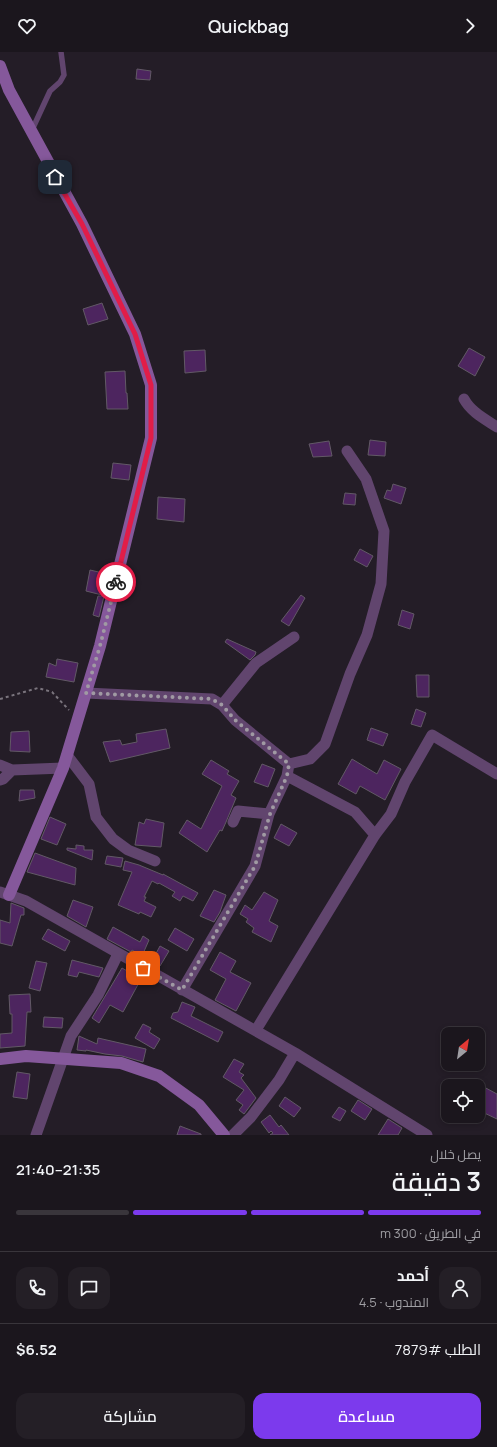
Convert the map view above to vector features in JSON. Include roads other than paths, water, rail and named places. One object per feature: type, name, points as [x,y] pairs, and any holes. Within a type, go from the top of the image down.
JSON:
[{"type":"street","points":[[0,66],[9,90],[82,224],[135,334],[151,385],[151,438],[100,646],[63,768],[4,894],[26,901],[182,990],[256,1030],[296,1053],[427,1135]]},
{"type":"street","points":[[464,398],[474,412],[497,427]]},
{"type":"street","points":[[289,764],[310,759],[325,744],[350,674],[367,635],[381,584],[384,531],[366,479],[347,451]]},
{"type":"street","points":[[222,705],[256,663],[294,637]]},
{"type":"street","points":[[86,693],[212,699],[222,705],[235,720],[289,764]]},
{"type":"street","points":[[256,1030],[375,835],[391,814],[405,782],[432,735],[497,774]]},
{"type":"street","points":[[67,755],[89,784],[96,817],[109,834],[128,850],[155,861]]},
{"type":"street","points":[[182,990],[255,866],[270,814],[287,776],[289,764]]},
{"type":"street","points":[[0,765],[12,770],[63,768]]},
{"type":"street","points":[[0,780],[12,770]]},
{"type":"street","points":[[287,776],[356,812],[375,835]]},
{"type":"street","points":[[233,822],[238,811],[270,814]]},
{"type":"street","points":[[36,1135],[71,1036],[98,995],[118,954]]},
{"type":"street","points":[[233,1135],[251,1117],[279,1080],[296,1053]]},
{"type":"street","points":[[0,1059],[26,1056],[121,1063],[159,1076],[199,1105],[224,1135]]},
{"type":"lane","points":[[32,130],[50,91],[60,82],[64,75],[61,52]]}]
